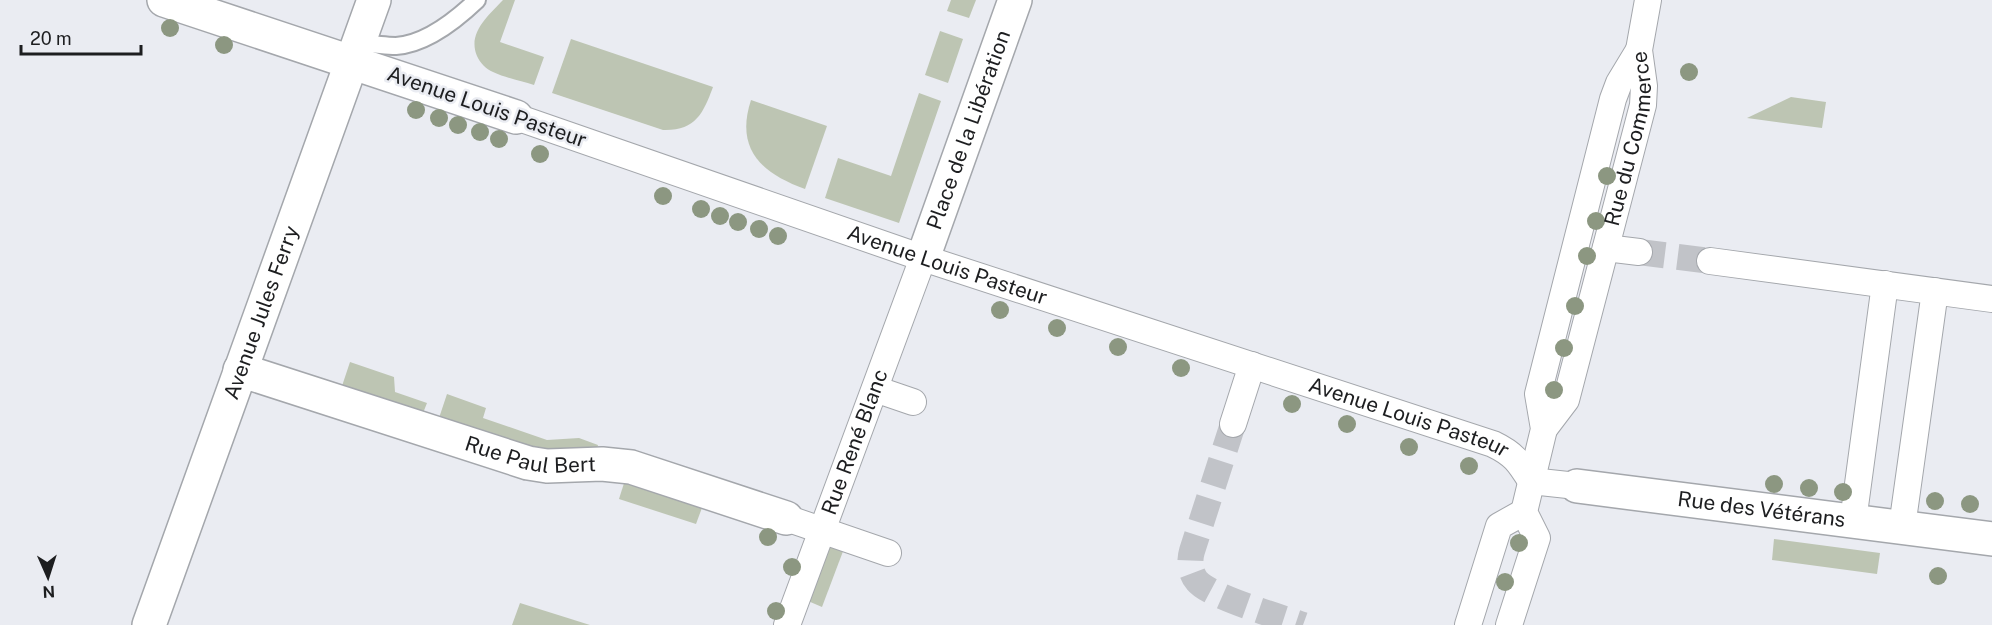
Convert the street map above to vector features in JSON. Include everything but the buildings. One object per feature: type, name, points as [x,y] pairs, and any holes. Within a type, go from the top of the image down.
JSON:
[{"type":"street","name":"Avenue Louis Pasteur","points":[[164,0],[355,52],[516,117],[923,258],[1493,444],[1512,453],[1531,481]]},
{"type":"street","name":"Avenue Jules Ferry","points":[[149,625],[374,0]]},
{"type":"street","name":"Place de la Libération","points":[[923,258],[1015,0]]},
{"type":"street","points":[[1639,50],[1648,0]]},
{"type":"street","name":"Rue du Commerce","points":[[1524,512],[1544,429],[1566,400],[1643,105],[1644,86],[1639,50]]},
{"type":"street","name":"Rue du Commerce","points":[[1544,429],[1538,394],[1613,99],[1619,83],[1639,50]]},
{"type":"street","points":[[1606,248],[1639,252]]},
{"type":"street","name":"Rue René Blanc","points":[[787,625],[923,258]]},
{"type":"street","points":[[1710,261],[1992,299]]},
{"type":"street","points":[[1853,521],[1885,284]]},
{"type":"street","points":[[1902,527],[1935,291]]},
{"type":"street","points":[[1233,424],[1252,365]]},
{"type":"street","name":"Rue Paul Bert","points":[[240,370],[538,465],[602,464],[631,467],[888,553]]},
{"type":"street","points":[[875,389],[913,402]]},
{"type":"street","name":"Rue des Vétérans","points":[[1531,481],[1992,539]]},
{"type":"street","points":[[1468,625],[1499,526],[1524,512],[1537,538],[1509,625]]},
{"type":"lane","points":[[355,52],[414,42],[446,26],[477,0]]},
{"type":"green space","points":[[503,0],[515,0],[500,42],[544,57],[534,85],[490,71],[477,56],[475,40],[477,32],[486,18]]},
{"type":"green space","points":[[951,0],[976,0],[969,18],[947,11]]},
{"type":"green space","points":[[940,31],[963,39],[948,83],[925,75]]},
{"type":"green space","points":[[571,39],[713,87],[696,119],[683,128],[674,130],[663,130],[552,93]]},
{"type":"green space","points":[[919,93],[941,101],[899,223],[825,198],[838,158],[891,176]]},
{"type":"green space","points":[[1791,97],[1826,102],[1822,128],[1747,118]]},
{"type":"green space","points":[[751,100],[827,126],[805,189],[776,175],[764,167],[756,157],[749,145],[746,132]]},
{"type":"green space","points":[[350,362],[394,377],[395,392],[427,403],[423,413],[342,386]]},
{"type":"green space","points":[[447,394],[486,408],[483,418],[547,440],[579,438],[598,445],[596,452],[543,453],[439,418]]},
{"type":"green space","points":[[625,480],[703,505],[696,524],[619,499]]},
{"type":"green space","points":[[1774,539],[1880,553],[1877,574],[1772,560]]},
{"type":"green space","points":[[830,541],[845,546],[822,607],[808,601]]},
{"type":"green space","points":[[520,603],[590,625],[512,625]]},
{"type":"tunnel","points":[[1639,252],[1710,261]]},
{"type":"tunnel","points":[[1233,424],[1192,551],[1190,563],[1193,574],[1197,581],[1216,594],[1303,625]]}]
